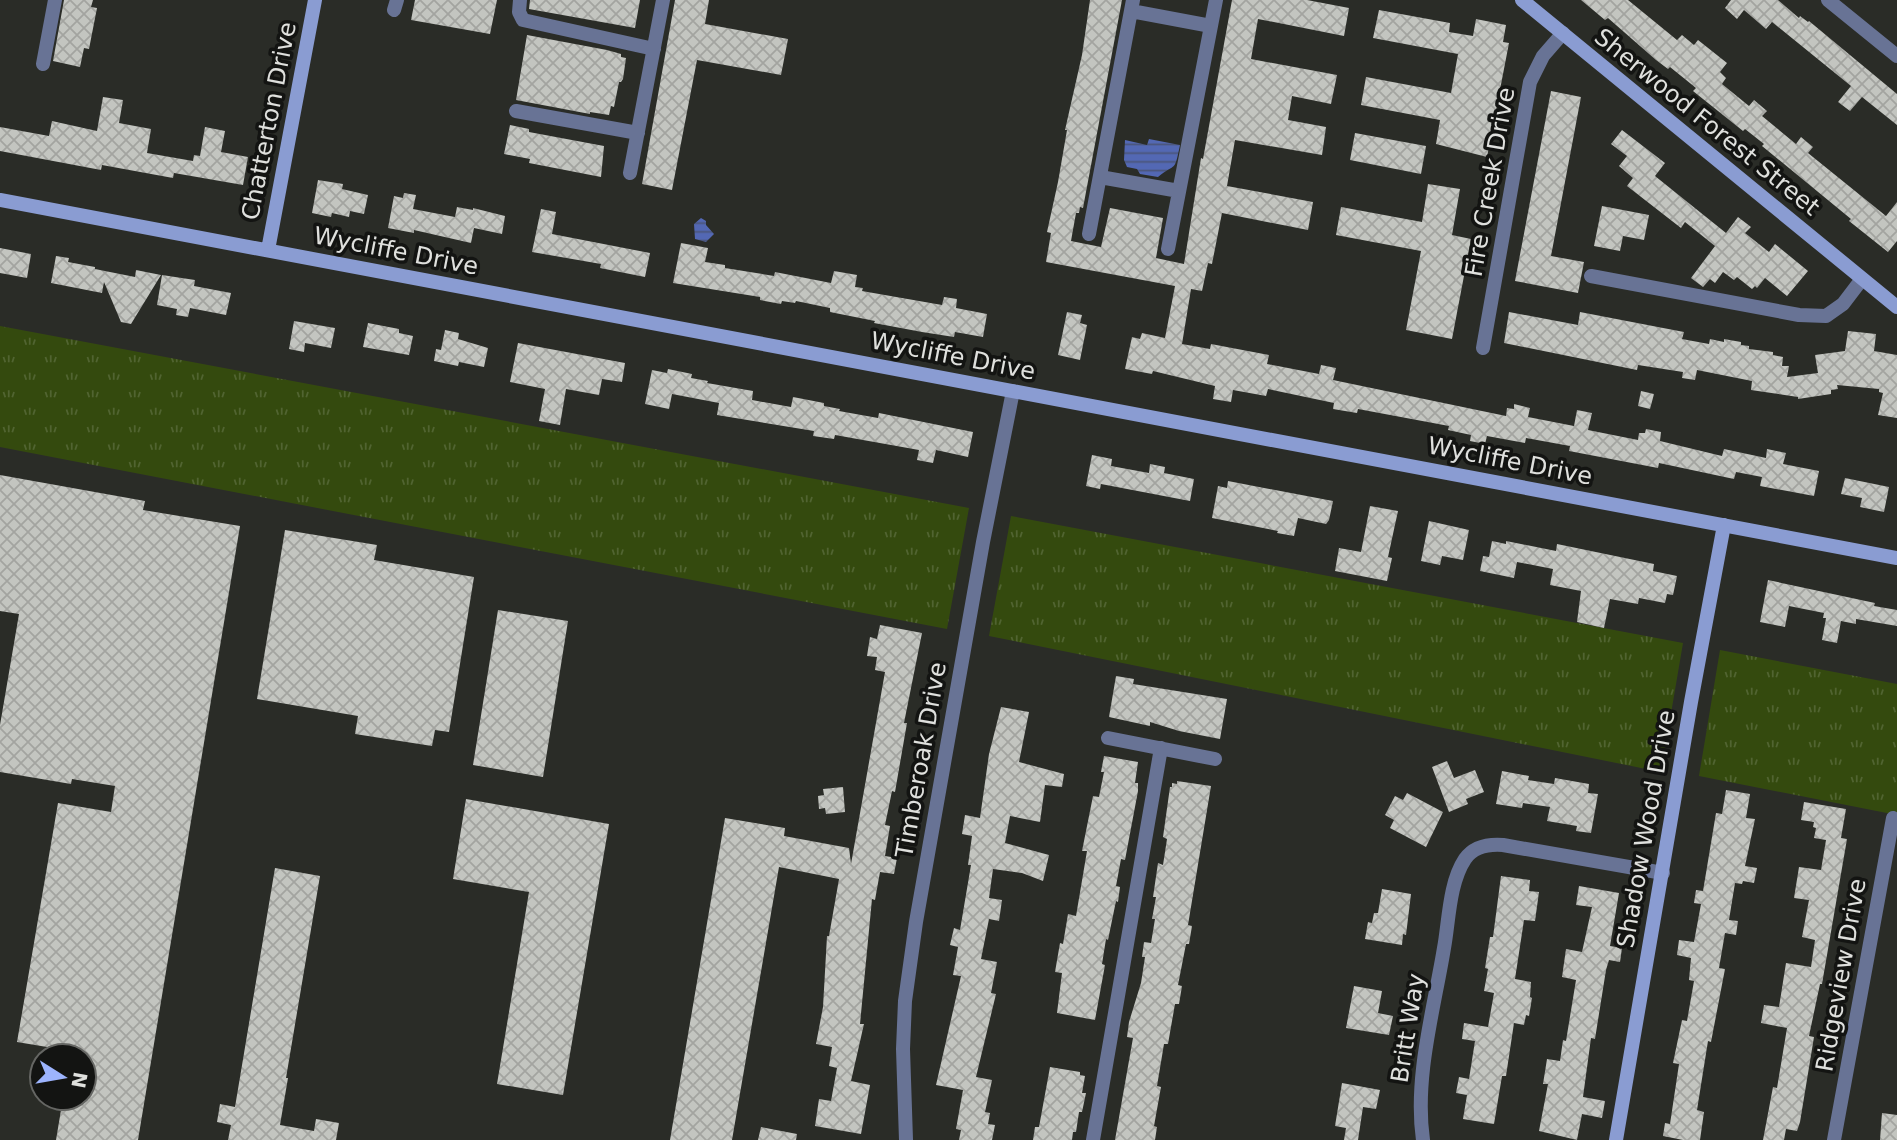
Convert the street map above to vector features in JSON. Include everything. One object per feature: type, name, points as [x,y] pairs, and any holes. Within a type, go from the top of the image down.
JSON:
[{"type":"street","points":[[43,64],[55,0]]},
{"type":"street","name":"Chatterton Drive","points":[[268,250],[315,0]]},
{"type":"street","points":[[630,173],[663,0]]},
{"type":"street","points":[[1168,249],[1216,0]]},
{"type":"street","name":"Sherwood Forest Street","points":[[1522,0],[1897,307]]},
{"type":"street","points":[[1828,0],[1897,56]]},
{"type":"street","points":[[519,6],[523,20],[654,49]]},
{"type":"street","points":[[1089,234],[1132,6],[1210,26]]},
{"type":"street","name":"Fire Creek Drive","points":[[1483,348],[1530,82],[1543,56],[1563,33]]},
{"type":"street","points":[[516,111],[638,133]]},
{"type":"street","points":[[1100,177],[1179,191]]},
{"type":"street","name":"Wycliffe Drive","points":[[0,200],[1897,558]]},
{"type":"street","points":[[1591,275],[1799,316],[1826,316],[1843,304],[1862,279]]},
{"type":"street","name":"Timberoak Drive","points":[[906,1140],[902,1049],[905,1001],[916,922],[983,542],[1013,391]]},
{"type":"street","name":"Shadow Wood Drive","points":[[1616,1140],[1724,525]]},
{"type":"street","points":[[1108,738],[1215,759]]},
{"type":"street","points":[[1093,1140],[1161,748]]},
{"type":"street","name":"Ridgeview Drive","points":[[1834,1140],[1893,818]]},
{"type":"street","name":"Britt Way","points":[[1423,1140],[1419,1118],[1422,1079],[1453,893],[1465,860],[1472,852],[1491,844],[1513,846],[1663,873]]},
{"type":"green space","points":[[0,326],[969,508],[947,629],[0,447]]},
{"type":"green space","points":[[1011,516],[1683,643],[1661,772],[989,636]]},
{"type":"green space","points":[[1720,650],[1897,684],[1897,815],[1699,776]]},
{"type":"water","points":[[1149,139],[1180,145],[1174,166],[1158,177],[1140,174],[1137,169],[1127,167],[1124,160],[1125,140],[1147,145]]},
{"type":"water","points":[[701,218],[714,234],[706,242],[695,239],[694,224]]},
{"type":"building","points":[[64,0],[93,0],[91,7],[97,8],[89,49],[84,48],[80,67],[53,61]]},
{"type":"building","points":[[415,0],[497,0],[490,34],[411,20]]},
{"type":"building","points":[[530,0],[640,0],[635,28],[529,9]]},
{"type":"building","points":[[675,0],[709,0],[705,24],[788,39],[781,75],[697,60],[672,190],[642,184]]},
{"type":"building","points":[[1090,0],[1122,0],[1083,208],[1080,207],[1079,213],[1076,213],[1071,241],[1101,247],[1110,208],[1163,218],[1156,258],[1184,264],[1201,158],[1203,159],[1232,0],[1307,0],[1349,8],[1344,36],[1258,19],[1251,59],[1337,75],[1331,104],[1292,96],[1288,120],[1326,127],[1322,155],[1235,140],[1227,186],[1313,202],[1308,230],[1222,213],[1212,264],[1208,263],[1202,291],[1191,289],[1182,344],[1210,349],[1211,344],[1269,355],[1267,364],[1319,374],[1321,365],[1336,368],[1333,380],[1506,416],[1507,408],[1514,409],[1514,404],[1530,408],[1528,417],[1574,426],[1577,410],[1592,413],[1588,430],[1638,440],[1639,433],[1645,433],[1646,429],[1661,432],[1660,441],[1722,456],[1724,449],[1766,458],[1767,449],[1786,453],[1783,464],[1819,471],[1814,496],[1760,486],[1762,477],[1736,472],[1734,479],[1659,463],[1658,468],[1569,451],[1570,446],[1526,438],[1525,443],[1487,436],[1485,444],[1470,441],[1471,435],[1448,430],[1449,426],[1358,409],[1357,413],[1333,409],[1334,403],[1268,389],[1266,396],[1233,390],[1231,402],[1213,399],[1215,386],[1153,371],[1152,374],[1125,369],[1132,337],[1140,339],[1142,333],[1165,338],[1175,286],[1046,262],[1051,233],[1047,232],[1058,182],[1065,130],[1082,55]]},
{"type":"building","points":[[1581,0],[1628,0],[1677,40],[1682,35],[1694,45],[1698,40],[1727,63],[1720,72],[1726,78],[1722,84],[1749,106],[1754,100],[1767,111],[1762,116],[1796,144],[1801,137],[1813,147],[1808,153],[1886,216],[1897,202],[1897,241],[1888,252],[1762,146],[1764,144],[1745,129],[1743,131],[1693,91],[1696,88],[1670,67],[1668,69],[1656,60],[1608,18],[1605,20]]},
{"type":"building","points":[[1731,0],[1778,0],[1799,18],[1800,16],[1809,21],[1897,94],[1897,125],[1862,97],[1850,111],[1838,102],[1851,86],[1772,22],[1766,29],[1744,10],[1737,19],[1725,8]]},
{"type":"building","points":[[1379,10],[1450,23],[1449,32],[1473,36],[1476,19],[1506,25],[1503,42],[1509,43],[1487,157],[1436,144],[1440,120],[1361,105],[1366,77],[1451,93],[1458,54],[1373,38]]},
{"type":"building","points":[[527,35],[607,50],[626,58],[623,79],[619,82],[614,107],[611,106],[609,115],[516,100]]},
{"type":"building","points":[[1551,91],[1581,97],[1551,256],[1584,262],[1578,293],[1515,281]]},
{"type":"building","points":[[103,97],[123,100],[119,123],[151,129],[147,153],[193,161],[194,155],[200,156],[205,127],[225,131],[221,152],[248,157],[243,185],[174,173],[173,178],[102,165],[101,170],[0,151],[0,127],[49,136],[52,121],[97,131]]},
{"type":"building","points":[[510,125],[529,129],[529,132],[604,146],[601,177],[529,163],[530,159],[504,154]]},
{"type":"building","points":[[1622,130],[1665,163],[1655,176],[1726,233],[1738,217],[1751,227],[1745,233],[1769,252],[1775,244],[1808,271],[1787,296],[1765,278],[1757,288],[1755,286],[1752,289],[1737,277],[1734,280],[1723,272],[1715,283],[1710,279],[1703,287],[1691,278],[1715,246],[1685,222],[1681,228],[1627,186],[1633,178],[1619,166],[1627,156],[1611,144]]},
{"type":"building","points":[[1355,133],[1426,146],[1421,174],[1350,160]]},
{"type":"building","points":[[318,180],[343,184],[342,189],[368,195],[364,214],[350,211],[349,217],[332,213],[331,217],[312,213]]},
{"type":"building","points":[[1428,184],[1460,189],[1452,235],[1471,239],[1452,339],[1406,330],[1421,251],[1336,235],[1341,207],[1422,222]]},
{"type":"building","points":[[404,193],[416,195],[413,209],[455,217],[457,207],[473,208],[505,216],[502,234],[474,228],[471,243],[414,230],[414,233],[388,228],[394,196],[403,198]]},
{"type":"building","points":[[1602,206],[1649,215],[1644,240],[1623,236],[1620,251],[1594,246]]},
{"type":"building","points":[[541,209],[556,212],[552,234],[650,253],[645,277],[600,268],[601,264],[532,252]]},
{"type":"building","points":[[681,243],[708,248],[705,262],[725,265],[725,268],[774,276],[775,272],[831,283],[834,271],[857,275],[855,287],[863,288],[862,291],[942,305],[944,297],[957,299],[956,308],[987,314],[983,337],[955,332],[954,337],[922,332],[874,323],[875,321],[830,312],[830,308],[796,301],[782,301],[781,304],[760,300],[760,297],[673,283]]},
{"type":"building","points":[[0,248],[31,254],[27,278],[0,273]]},
{"type":"building","points":[[56,256],[69,258],[68,262],[135,277],[136,270],[161,275],[131,324],[121,322],[104,282],[102,293],[51,283]]},
{"type":"building","points":[[162,275],[195,280],[194,286],[231,293],[226,315],[190,308],[188,317],[176,315],[177,309],[157,305]]},
{"type":"building","points":[[1067,312],[1082,315],[1080,323],[1087,325],[1080,360],[1058,355]]},
{"type":"building","points":[[1509,312],[1578,325],[1580,312],[1684,332],[1682,339],[1709,344],[1710,339],[1741,342],[1741,345],[1749,346],[1749,349],[1773,352],[1773,355],[1783,357],[1782,366],[1789,366],[1787,377],[1818,373],[1815,355],[1845,351],[1848,331],[1876,334],[1874,351],[1897,355],[1897,418],[1878,415],[1883,393],[1879,392],[1879,389],[1837,385],[1838,389],[1831,390],[1831,394],[1798,399],[1751,390],[1752,381],[1697,370],[1695,380],[1682,378],[1683,372],[1638,365],[1637,370],[1504,343]]},
{"type":"building","points":[[294,321],[335,328],[331,348],[305,343],[304,352],[289,349]]},
{"type":"building","points":[[368,323],[399,329],[399,333],[413,336],[409,355],[363,347]]},
{"type":"building","points":[[445,330],[459,333],[458,339],[488,348],[484,367],[459,362],[458,366],[434,361],[436,349],[441,350]]},
{"type":"building","points":[[518,343],[625,363],[622,382],[602,379],[599,395],[566,389],[560,425],[539,421],[545,389],[510,382]]},
{"type":"building","points":[[668,369],[692,374],[691,378],[708,381],[707,383],[753,391],[752,400],[791,407],[793,397],[824,403],[824,406],[840,409],[839,411],[878,418],[879,413],[973,432],[968,457],[936,450],[933,463],[917,460],[919,450],[835,435],[834,439],[813,436],[814,431],[717,415],[719,403],[672,394],[669,409],[645,404],[652,370],[667,373]]},
{"type":"building","points":[[1641,391],[1654,394],[1650,409],[1638,406]]},
{"type":"building","points":[[1092,455],[1112,459],[1111,466],[1149,473],[1150,464],[1165,467],[1164,473],[1194,479],[1190,501],[1101,484],[1100,489],[1086,486]]},
{"type":"building","points":[[0,475],[145,501],[143,510],[240,526],[138,1140],[56,1140],[61,1112],[98,1112],[98,1042],[17,1042],[58,803],[111,812],[115,786],[72,779],[71,784],[0,772],[0,725],[19,614],[0,611]]},
{"type":"building","points":[[1845,478],[1889,487],[1884,512],[1860,507],[1862,498],[1841,494]]},
{"type":"building","points":[[1228,481],[1333,501],[1329,520],[1326,524],[1298,518],[1294,536],[1212,518],[1218,486],[1227,488]]},
{"type":"building","points":[[1370,506],[1398,511],[1388,557],[1392,558],[1387,581],[1335,571],[1339,548],[1361,552]]},
{"type":"building","points":[[1429,521],[1469,530],[1463,560],[1442,556],[1440,565],[1421,561]]},
{"type":"building","points":[[285,530],[377,545],[374,560],[474,577],[449,732],[435,730],[432,746],[355,734],[358,716],[257,699]]},
{"type":"building","points":[[1492,541],[1506,544],[1506,541],[1556,551],[1557,544],[1654,564],[1653,571],[1677,576],[1673,595],[1667,594],[1665,603],[1639,598],[1638,604],[1610,599],[1604,628],[1577,622],[1581,591],[1550,585],[1553,569],[1517,562],[1514,578],[1480,571],[1483,556],[1489,557]]},
{"type":"building","points":[[1768,580],[1897,610],[1897,626],[1856,619],[1856,624],[1841,621],[1837,643],[1822,640],[1826,618],[1823,618],[1824,613],[1789,606],[1785,627],[1760,622]]},
{"type":"building","points":[[498,610],[568,621],[543,777],[473,765]]},
{"type":"building","points":[[880,625],[922,633],[904,723],[907,723],[895,792],[892,791],[885,825],[890,826],[885,856],[897,858],[894,874],[880,872],[875,900],[872,899],[860,1024],[864,1024],[851,1081],[870,1085],[861,1134],[815,1126],[819,1099],[831,1101],[837,1068],[829,1066],[832,1047],[816,1044],[823,1007],[827,936],[839,879],[779,867],[732,1140],[670,1140],[725,818],[785,828],[784,836],[849,848],[851,864],[885,672],[875,670],[877,657],[867,656],[870,637],[877,639]]},
{"type":"building","points":[[1116,676],[1134,679],[1133,684],[1227,699],[1220,739],[1150,722],[1150,726],[1109,717]]},
{"type":"building","points":[[1001,707],[1029,712],[1019,762],[1064,774],[1062,787],[1045,785],[1040,822],[1010,816],[1005,843],[1049,855],[1043,881],[1022,873],[993,869],[989,898],[1002,900],[999,921],[989,919],[981,959],[997,962],[991,993],[996,994],[976,1077],[992,1080],[985,1112],[990,1113],[988,1124],[995,1125],[992,1140],[959,1140],[961,1130],[956,1129],[963,1090],[936,1085],[961,976],[953,975],[958,947],[950,945],[954,928],[960,930],[971,865],[968,865],[972,836],[962,834],[965,815],[980,818],[989,754]]},
{"type":"building","points":[[1104,756],[1138,762],[1135,783],[1138,783],[1138,791],[1125,860],[1121,859],[1116,886],[1120,887],[1118,902],[1116,901],[1108,940],[1106,939],[1102,964],[1105,965],[1095,1020],[1057,1013],[1062,973],[1055,972],[1068,914],[1076,916],[1087,851],[1082,851],[1093,796],[1099,797]]},
{"type":"building","points":[[1447,761],[1454,778],[1475,770],[1484,792],[1466,799],[1468,804],[1449,812],[1432,767]]},
{"type":"building","points":[[1502,771],[1529,776],[1528,780],[1554,784],[1555,778],[1589,784],[1588,793],[1598,794],[1591,833],[1576,831],[1577,826],[1547,821],[1550,807],[1523,803],[1522,808],[1496,804]]},
{"type":"building","points":[[1177,781],[1211,786],[1188,925],[1192,926],[1178,985],[1182,986],[1179,1004],[1175,1004],[1168,1044],[1164,1044],[1157,1086],[1161,1087],[1154,1126],[1157,1127],[1155,1140],[1115,1140],[1133,1038],[1127,1037],[1129,1022],[1141,983],[1144,942],[1151,943],[1156,897],[1153,897],[1158,863],[1163,865],[1167,839],[1163,837],[1170,787],[1172,783],[1177,784]]},
{"type":"building","points":[[843,787],[845,812],[826,814],[825,808],[819,809],[818,796],[824,795],[823,789]]},
{"type":"building","points":[[1726,790],[1750,794],[1746,818],[1755,819],[1745,866],[1757,868],[1754,883],[1735,883],[1729,920],[1738,921],[1736,935],[1725,933],[1719,968],[1725,969],[1711,1042],[1708,1041],[1697,1110],[1704,1112],[1700,1140],[1683,1140],[1663,1136],[1665,1123],[1670,1124],[1679,1064],[1673,1063],[1682,1020],[1687,1021],[1694,981],[1689,980],[1691,958],[1677,955],[1679,940],[1694,942],[1701,904],[1694,903],[1696,890],[1703,891],[1716,813],[1722,814]]},
{"type":"building","points":[[1407,793],[1443,812],[1426,847],[1390,828],[1394,820],[1385,815],[1395,796],[1403,800]]},
{"type":"building","points":[[466,799],[609,824],[563,1095],[497,1084],[529,892],[453,879]]},
{"type":"building","points":[[1804,802],[1846,809],[1841,838],[1847,839],[1822,984],[1809,1036],[1814,1037],[1800,1122],[1797,1131],[1786,1129],[1784,1140],[1763,1140],[1773,1087],[1777,1088],[1787,1028],[1761,1023],[1764,1005],[1779,1007],[1786,963],[1811,967],[1815,940],[1802,937],[1809,900],[1794,898],[1799,867],[1821,870],[1826,840],[1814,838],[1814,822],[1801,820]]},
{"type":"building","points":[[275,868],[320,876],[280,1125],[314,1131],[316,1119],[339,1123],[336,1140],[228,1140],[231,1125],[217,1122],[220,1104],[235,1107]]},
{"type":"building","points":[[1501,876],[1530,880],[1529,891],[1539,892],[1535,921],[1524,920],[1515,979],[1531,982],[1529,1016],[1526,1015],[1524,1025],[1514,1023],[1506,1076],[1502,1076],[1494,1124],[1463,1119],[1467,1095],[1456,1093],[1459,1077],[1469,1079],[1475,1041],[1462,1039],[1464,1023],[1488,1027],[1494,993],[1484,991],[1488,969],[1485,968],[1490,937],[1493,937]]},
{"type":"building","points":[[1579,886],[1619,893],[1610,946],[1622,948],[1620,962],[1609,960],[1606,970],[1595,1039],[1591,1038],[1583,1097],[1605,1101],[1602,1118],[1582,1114],[1577,1140],[1539,1131],[1548,1084],[1543,1084],[1547,1059],[1560,1061],[1576,980],[1562,977],[1566,949],[1582,952],[1592,907],[1576,905]]},
{"type":"building","points":[[1382,889],[1411,894],[1406,935],[1403,934],[1402,945],[1365,939],[1368,922],[1372,923],[1374,913],[1378,913]]},
{"type":"building","points":[[1354,986],[1382,991],[1378,1013],[1393,1016],[1389,1035],[1346,1028]]},
{"type":"building","points":[[1050,1067],[1080,1072],[1080,1075],[1085,1076],[1082,1093],[1086,1093],[1072,1140],[1033,1140],[1035,1127],[1039,1127]]},
{"type":"building","points":[[1342,1083],[1380,1090],[1376,1109],[1363,1107],[1358,1140],[1344,1140],[1346,1128],[1335,1126]]},
{"type":"building","points":[[1882,1113],[1897,1115],[1897,1140],[1880,1140]]},
{"type":"building","points":[[761,1127],[797,1134],[796,1140],[758,1140]]}]
